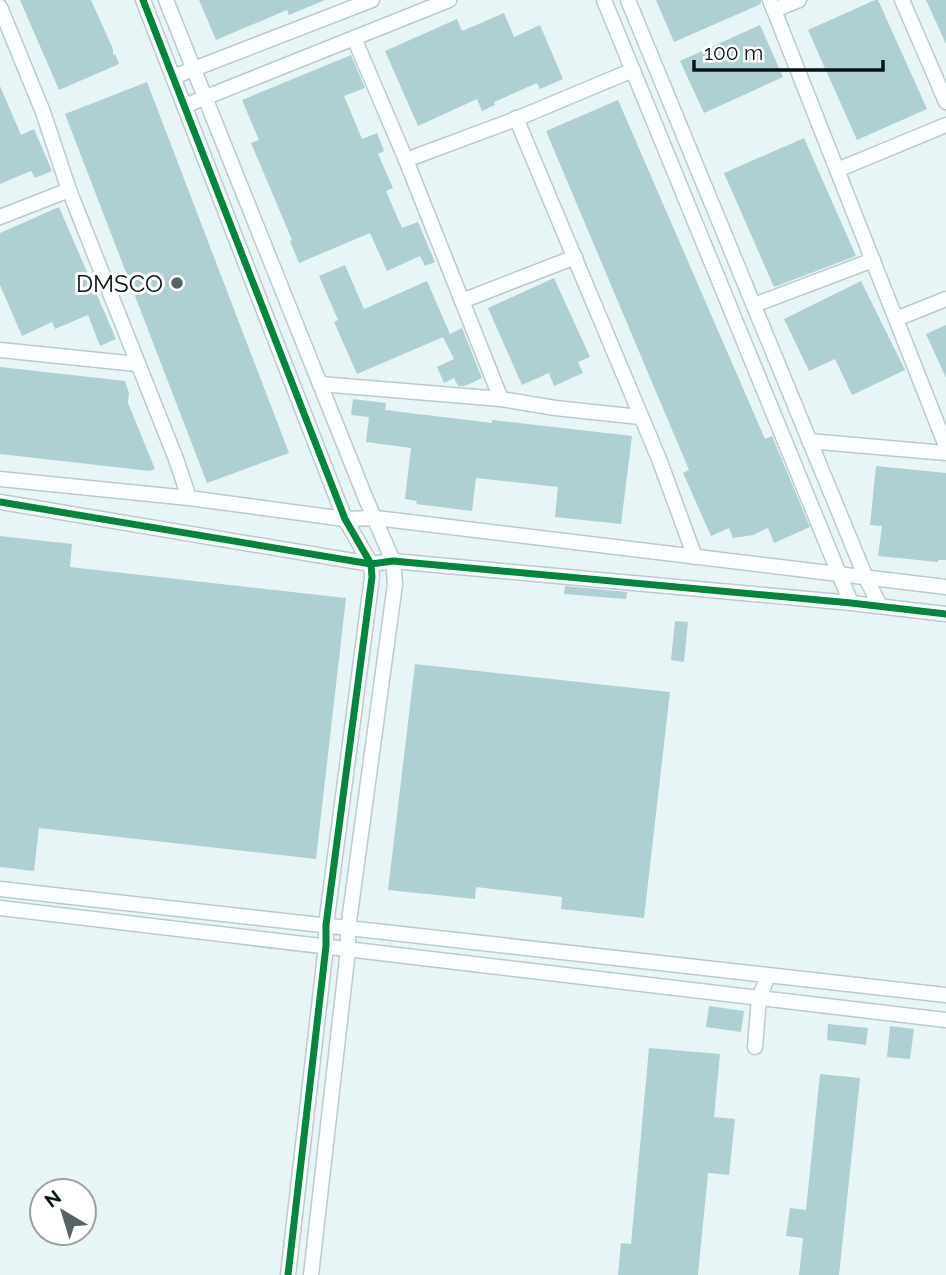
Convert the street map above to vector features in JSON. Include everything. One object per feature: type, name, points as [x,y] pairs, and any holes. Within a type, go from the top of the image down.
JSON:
[{"type":"street","points":[[143,0],[345,519],[371,564],[372,577],[326,925],[326,946],[288,1275]]},
{"type":"street","points":[[166,0],[393,561],[395,584],[348,929],[348,950],[311,1275]]},
{"type":"street","points":[[173,77],[372,0]]},
{"type":"street","points":[[184,106],[449,0]]},
{"type":"street","points":[[604,0],[851,603]]},
{"type":"street","points":[[628,0],[809,441],[880,606]]},
{"type":"street","points":[[799,0],[772,5],[946,446]]},
{"type":"street","points":[[902,0],[946,102]]},
{"type":"street","points":[[0,7],[7,45],[43,112],[69,190],[189,498]]},
{"type":"street","points":[[354,38],[501,398]]},
{"type":"street","points":[[406,160],[633,70]]},
{"type":"street","points":[[516,118],[659,460],[695,557]]},
{"type":"street","points":[[837,170],[946,125]]},
{"type":"street","points":[[0,218],[69,190]]},
{"type":"street","points":[[462,302],[575,257]]},
{"type":"street","points":[[754,305],[873,260]]},
{"type":"street","points":[[896,319],[946,299]]},
{"type":"street","points":[[0,349],[138,364]]},
{"type":"street","points":[[320,384],[501,398],[555,408],[640,417]]},
{"type":"street","points":[[809,441],[946,453]]},
{"type":"street","points":[[0,479],[189,498],[345,519],[376,518],[946,587]]},
{"type":"street","points":[[0,502],[371,564],[393,561],[946,614]]},
{"type":"street","points":[[0,889],[177,911],[326,925],[946,995]]},
{"type":"street","points":[[0,908],[946,1020]]},
{"type":"street","points":[[755,1047],[760,998],[768,976]]},
{"type":"building","points":[[20,0],[91,0],[119,64],[59,90]]},
{"type":"building","points":[[199,0],[325,0],[289,15],[287,10],[216,40]]},
{"type":"building","points":[[656,0],[761,0],[761,4],[674,42]]},
{"type":"building","points":[[878,0],[927,109],[857,140],[808,30]]},
{"type":"building","points":[[926,0],[946,0],[946,44]]},
{"type":"building","points":[[504,13],[514,37],[540,25],[563,79],[540,89],[537,83],[494,102],[495,105],[482,111],[477,99],[418,126],[385,51],[457,19],[462,31]]},
{"type":"building","points":[[760,25],[783,77],[704,113],[680,61]]},
{"type":"building","points":[[351,55],[365,88],[344,96],[362,139],[377,133],[384,151],[378,154],[393,188],[386,191],[402,228],[418,222],[435,262],[425,266],[420,256],[387,271],[370,233],[299,263],[251,143],[259,140],[242,100]]},
{"type":"building","name":"DMSCO","points":[[147,82],[289,453],[207,483],[65,114]]},
{"type":"building","points":[[0,86],[21,135],[34,129],[52,171],[35,178],[31,171],[0,184]]},
{"type":"building","points":[[618,100],[765,439],[772,436],[810,527],[774,543],[768,528],[753,535],[733,538],[729,528],[711,536],[683,473],[689,470],[546,131]]},
{"type":"building","points":[[804,138],[856,256],[774,287],[724,173]]},
{"type":"building","points":[[59,207],[116,339],[100,346],[88,315],[55,329],[52,322],[22,336],[0,285],[0,233]]},
{"type":"building","points":[[345,265],[364,309],[427,281],[450,334],[462,328],[482,378],[465,386],[458,386],[454,378],[444,383],[437,367],[454,359],[443,337],[357,374],[334,322],[338,320],[319,276]]},
{"type":"building","points":[[554,278],[590,357],[578,362],[583,373],[554,386],[549,373],[522,385],[488,308]]},
{"type":"building","points":[[861,281],[905,370],[852,395],[835,359],[809,371],[784,319]]},
{"type":"building","points":[[946,325],[946,378],[926,334]]},
{"type":"building","points":[[0,367],[125,381],[129,393],[128,403],[155,469],[150,471],[0,454]]},
{"type":"building","points":[[353,399],[386,403],[385,410],[632,436],[621,524],[555,517],[558,487],[476,478],[472,511],[416,504],[417,501],[405,499],[411,448],[366,442],[369,417],[351,415]]},
{"type":"building","points":[[876,466],[946,473],[946,560],[938,562],[878,556],[882,526],[870,525]]},
{"type":"building","points":[[0,536],[72,544],[70,567],[346,598],[316,859],[39,828],[34,871],[0,867]]},
{"type":"building","points":[[565,586],[627,592],[626,599],[564,594]]},
{"type":"building","points":[[675,621],[688,622],[684,662],[671,660]]},
{"type":"building","points":[[415,664],[670,692],[644,918],[561,909],[562,897],[476,887],[475,899],[388,890]]},
{"type":"building","points":[[709,1006],[744,1011],[741,1032],[706,1027]]},
{"type":"building","points":[[828,1024],[868,1028],[866,1045],[827,1040]]},
{"type":"building","points":[[890,1026],[914,1029],[910,1059],[887,1057]]},
{"type":"building","points":[[649,1048],[720,1054],[714,1117],[735,1119],[729,1175],[708,1173],[698,1275],[618,1275],[621,1243],[631,1244]]},
{"type":"building","points":[[820,1074],[860,1078],[839,1275],[799,1275],[803,1238],[786,1236],[790,1208],[806,1210]]},
{"type":"cycle path","points":[[143,0],[345,519],[371,564],[372,577],[326,925],[326,946],[288,1275]]},
{"type":"cycle path","points":[[0,502],[371,564],[393,561],[946,614]]},
{"type":"place","name":"DMSCO","points":[[177,283]]}]
